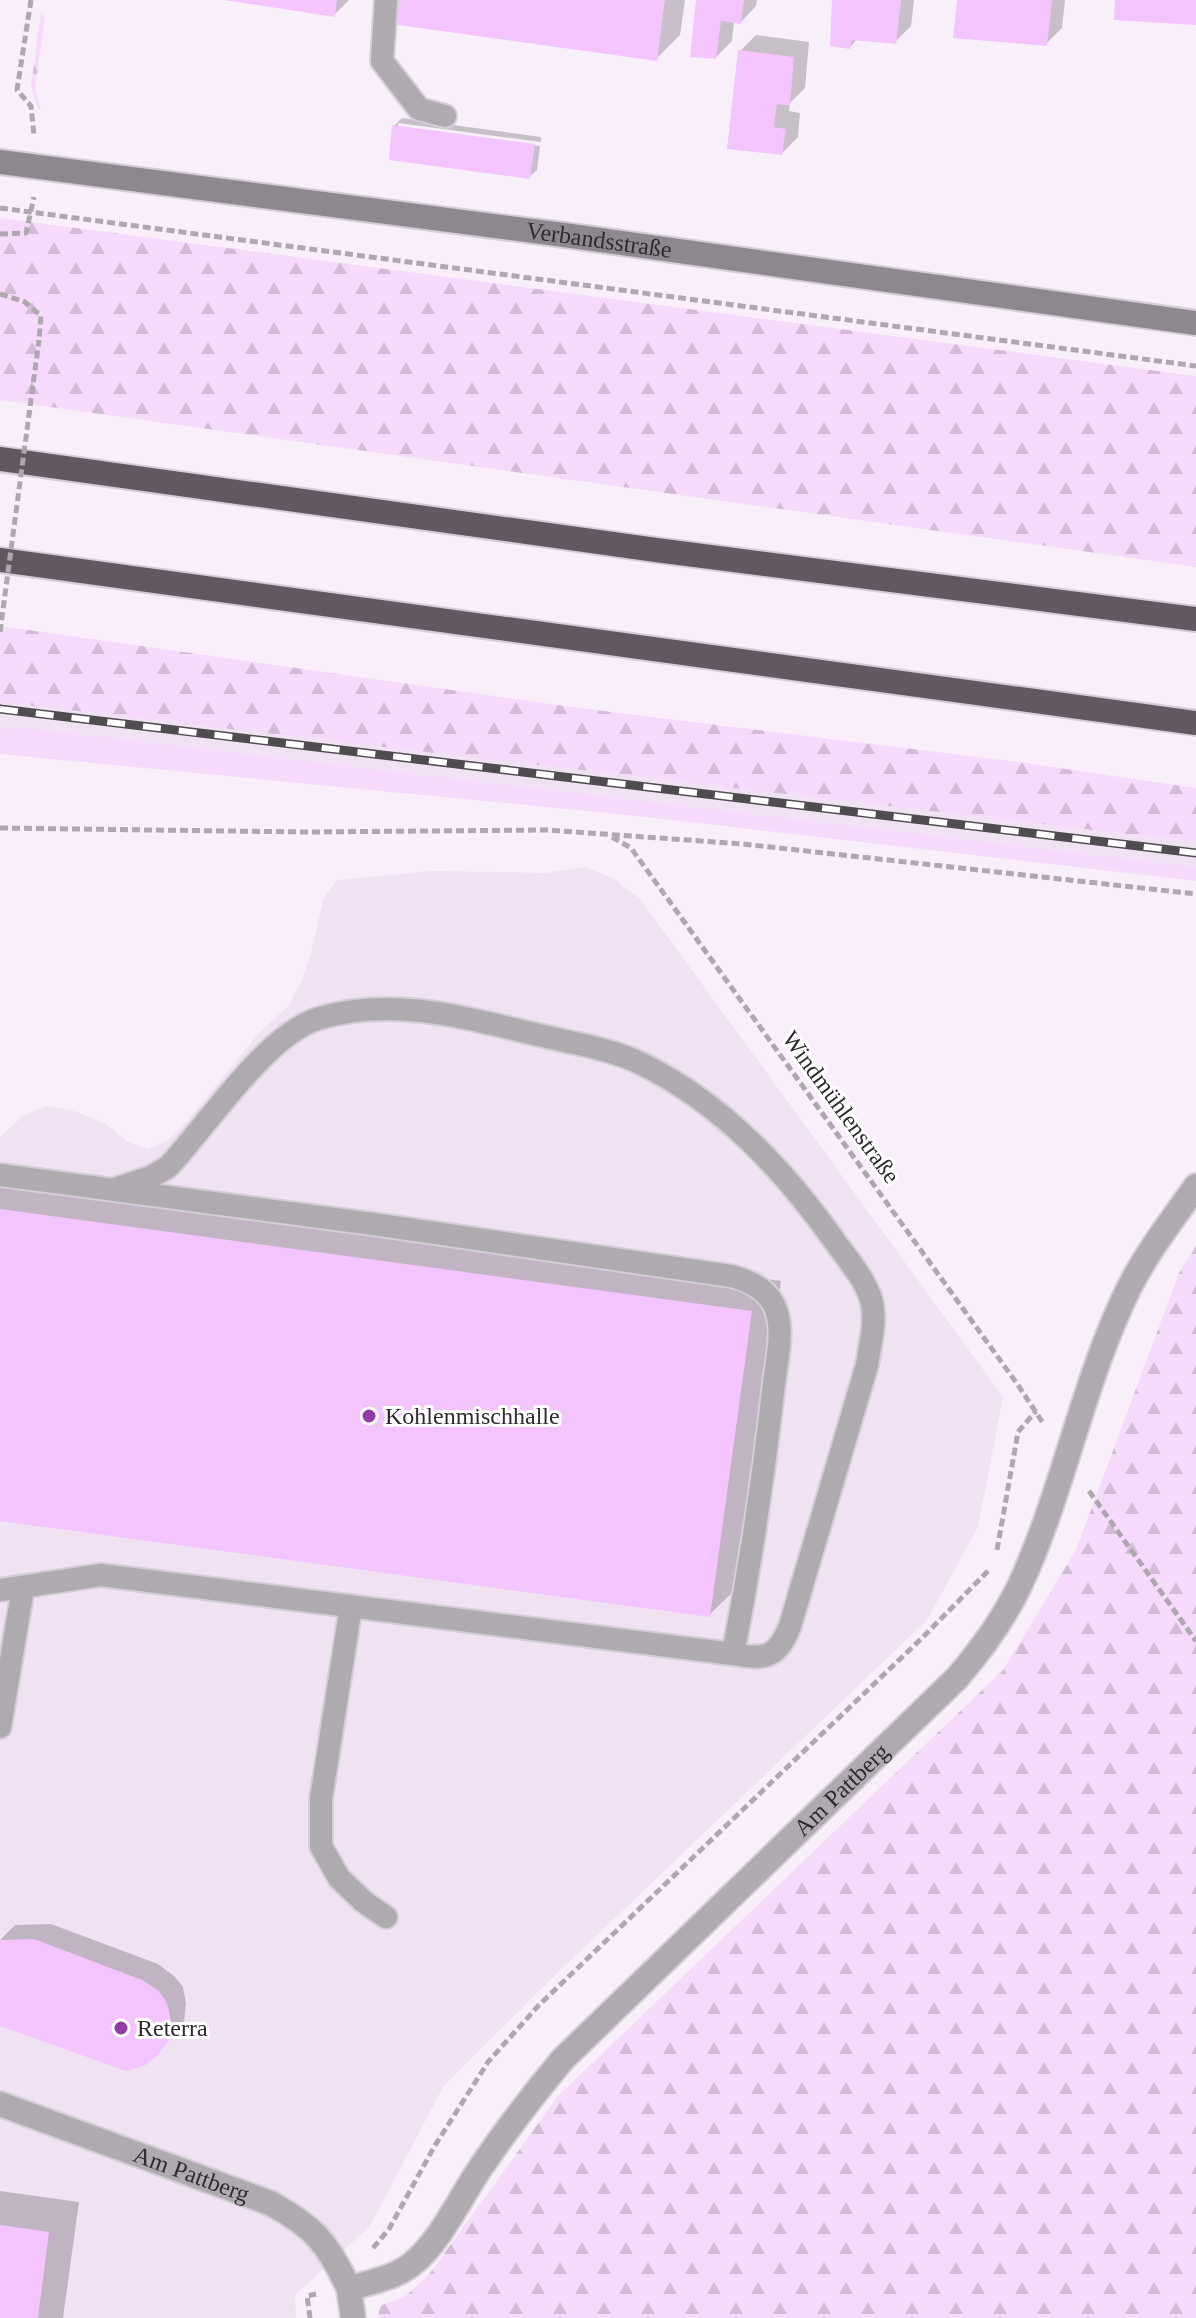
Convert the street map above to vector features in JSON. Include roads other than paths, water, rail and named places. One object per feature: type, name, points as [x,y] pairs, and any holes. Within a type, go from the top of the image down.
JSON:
[{"type":"highway","points":[[0,459],[656,550],[1196,619]]},
{"type":"highway","points":[[0,560],[1196,723]]},
{"type":"main road","name":"Verbandsstraße","points":[[0,162],[564,235],[1196,323]]},
{"type":"street","name":"Am Pattberg","points":[[346,2281],[393,2275],[411,2266],[425,2252],[533,2094],[563,2059],[957,1678],[997,1626],[1019,1587],[1129,1287],[1196,1186]]},
{"type":"street","name":"Am Pattberg","points":[[0,2104],[270,2203],[297,2217],[318,2234],[346,2281],[353,2318]]},
{"type":"lane","points":[[386,0],[382,61],[419,109],[445,116]]},
{"type":"lane","points":[[0,1590],[101,1575],[752,1657],[765,1656],[776,1652],[784,1642],[867,1365],[873,1328],[872,1302],[862,1278],[806,1201],[770,1158],[687,1090],[641,1064],[606,1051],[457,1017],[399,1008],[355,1009],[314,1020],[287,1034],[260,1059],[168,1167],[151,1177],[109,1190]]},
{"type":"lane","points":[[0,1175],[373,1224],[748,1280],[767,1294],[777,1313],[778,1339],[763,1489],[733,1654]]},
{"type":"lane","points":[[0,1727],[23,1588]]},
{"type":"lane","points":[[351,1606],[321,1799],[321,1846],[339,1878],[364,1902],[386,1917]]},
{"type":"railway","points":[[0,709],[1196,853]]},
{"type":"place","name":"Kohlenmischhalle","points":[[369,1416]]},
{"type":"place","name":"Reterra","points":[[121,2028]]}]
